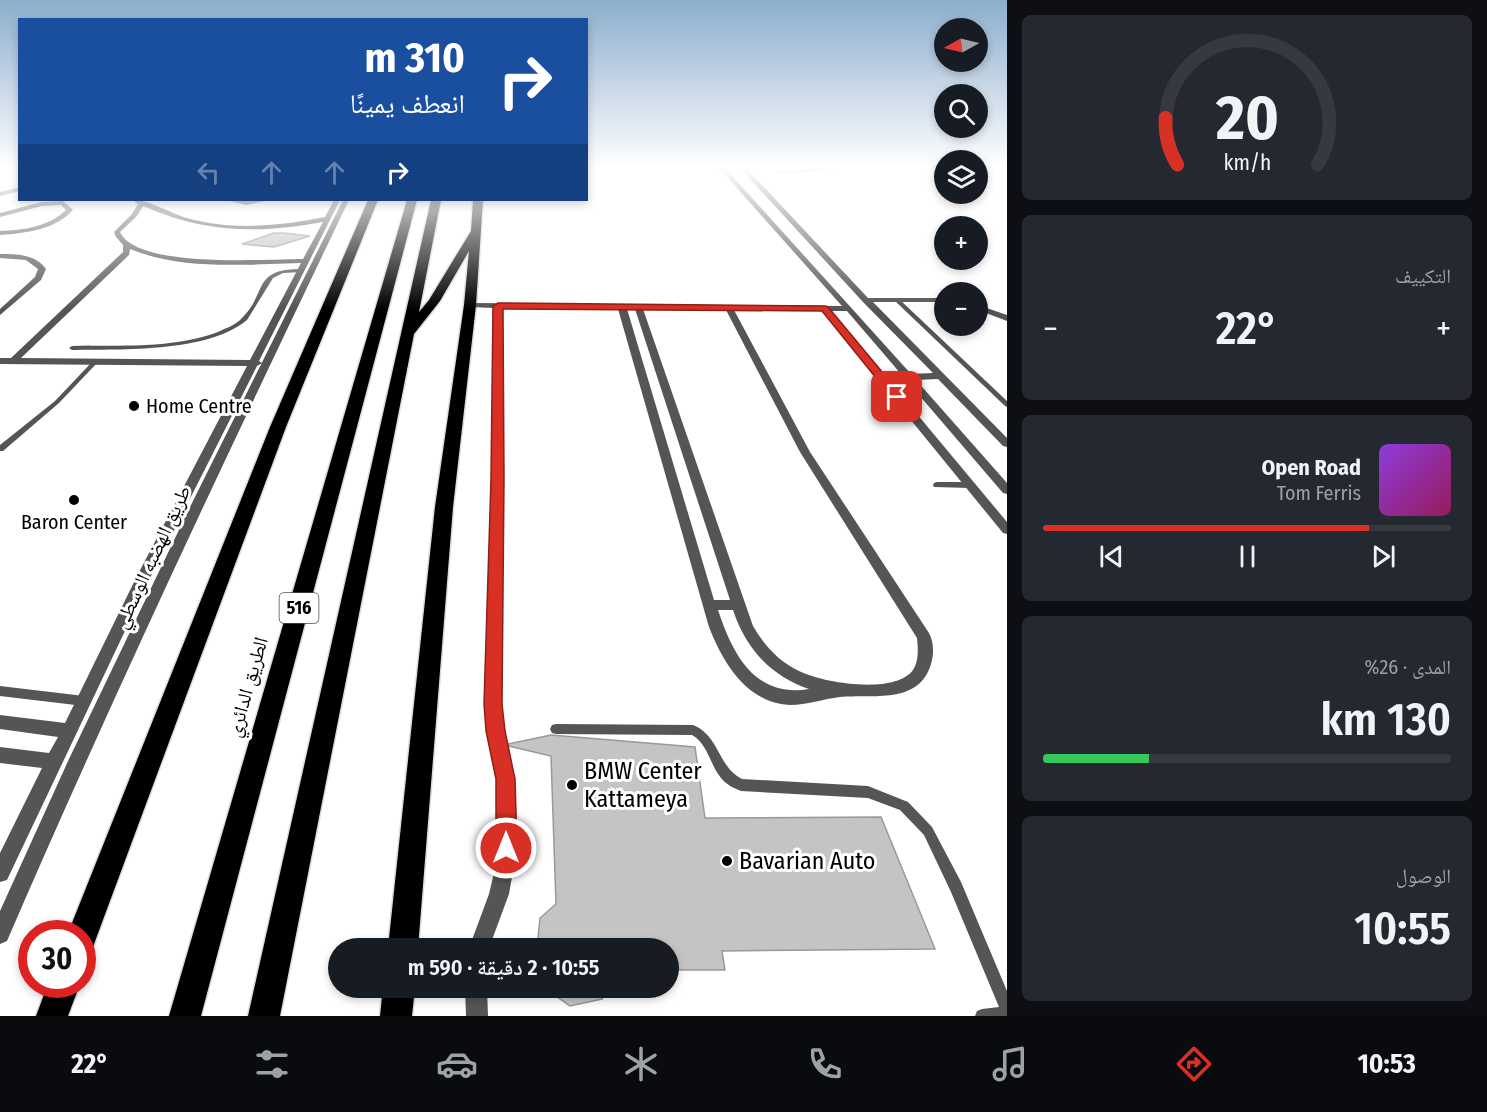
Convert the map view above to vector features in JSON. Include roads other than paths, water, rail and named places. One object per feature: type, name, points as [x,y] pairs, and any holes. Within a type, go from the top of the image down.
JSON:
[{"type":"highway","points":[[88,920],[278,427],[369,215]]},
{"type":"highway","name":"الطريق الدائري","points":[[185,1016],[408,215]]},
{"type":"highway","name":"516","points":[[264,1016],[433,215]]},
{"type":"highway","name":"516","points":[[404,938],[444,507],[470,305],[477,215]]},
{"type":"highway","name":"516","points":[[406,336],[428,309],[475,232]]},
{"type":"highway","points":[[52,1016],[59,998]]},
{"type":"highway","points":[[396,1016],[398,998]]},
{"type":"street","points":[[0,233],[48,224],[65,215]]},
{"type":"street","points":[[135,215],[117,232],[118,236],[127,245],[153,255],[189,260],[303,266]]},
{"type":"street","points":[[172,215],[193,224],[226,229],[268,229],[327,219]]},
{"type":"street","name":"طريق الهضبه الوسطي","points":[[0,873],[84,700],[321,241],[329,215]]},
{"type":"street","name":"طريق الهضبه الوسطي","points":[[0,934],[303,266],[337,215]]},
{"type":"street","points":[[765,215],[1007,490]]},
{"type":"street","points":[[787,215],[866,300],[1007,444]]},
{"type":"street","points":[[13,361],[126,253],[127,245]]},
{"type":"street","points":[[0,256],[28,258],[42,268],[38,278],[0,313]]},
{"type":"street","points":[[866,300],[934,300]]},
{"type":"street","points":[[470,305],[849,309]]},
{"type":"street","points":[[483,938],[504,879],[506,841],[505,779],[495,731],[493,704],[498,479],[498,306]]},
{"type":"street","points":[[622,307],[709,605],[727,653],[754,684],[784,697],[813,696],[840,690],[888,688],[910,682],[918,676],[925,660],[924,637],[805,452],[729,308]]},
{"type":"street","points":[[638,307],[737,605],[752,639],[772,662],[801,681],[840,690]]},
{"type":"street","points":[[825,309],[1007,530]]},
{"type":"street","points":[[988,311],[1007,318]]},
{"type":"street","points":[[637,357],[655,356]]},
{"type":"street","points":[[0,361],[259,363]]},
{"type":"street","points":[[909,377],[941,376]]},
{"type":"street","points":[[662,446],[685,447]]},
{"type":"street","points":[[709,605],[737,605]]},
{"type":"street","points":[[0,722],[70,731]]},
{"type":"street","points":[[0,755],[54,762]]},
{"type":"street","points":[[476,998],[477,1016]]},
{"type":"lane","points":[[72,348],[201,340],[245,319],[273,275],[303,266]]},
{"type":"lane","points":[[896,299],[1007,405]]},
{"type":"lane","points":[[0,448],[49,409],[95,362]]},
{"type":"lane","points":[[939,487],[971,487]]},
{"type":"lane","points":[[0,691],[84,700]]},
{"type":"lane","points":[[556,729],[693,730],[703,736],[722,772],[731,782],[741,785],[868,792],[904,806],[928,831],[956,887],[1007,1008]]},
{"type":"lane","points":[[982,1016],[1007,1014]]},
{"type":"place","name":"Home Centre","points":[[134,406]]},
{"type":"place","name":"Baron Center","points":[[74,500]]},
{"type":"place","name":"BMW Center Kattameya","points":[[572,785]]},
{"type":"place","name":"Bavarian Auto","points":[[727,861]]}]
